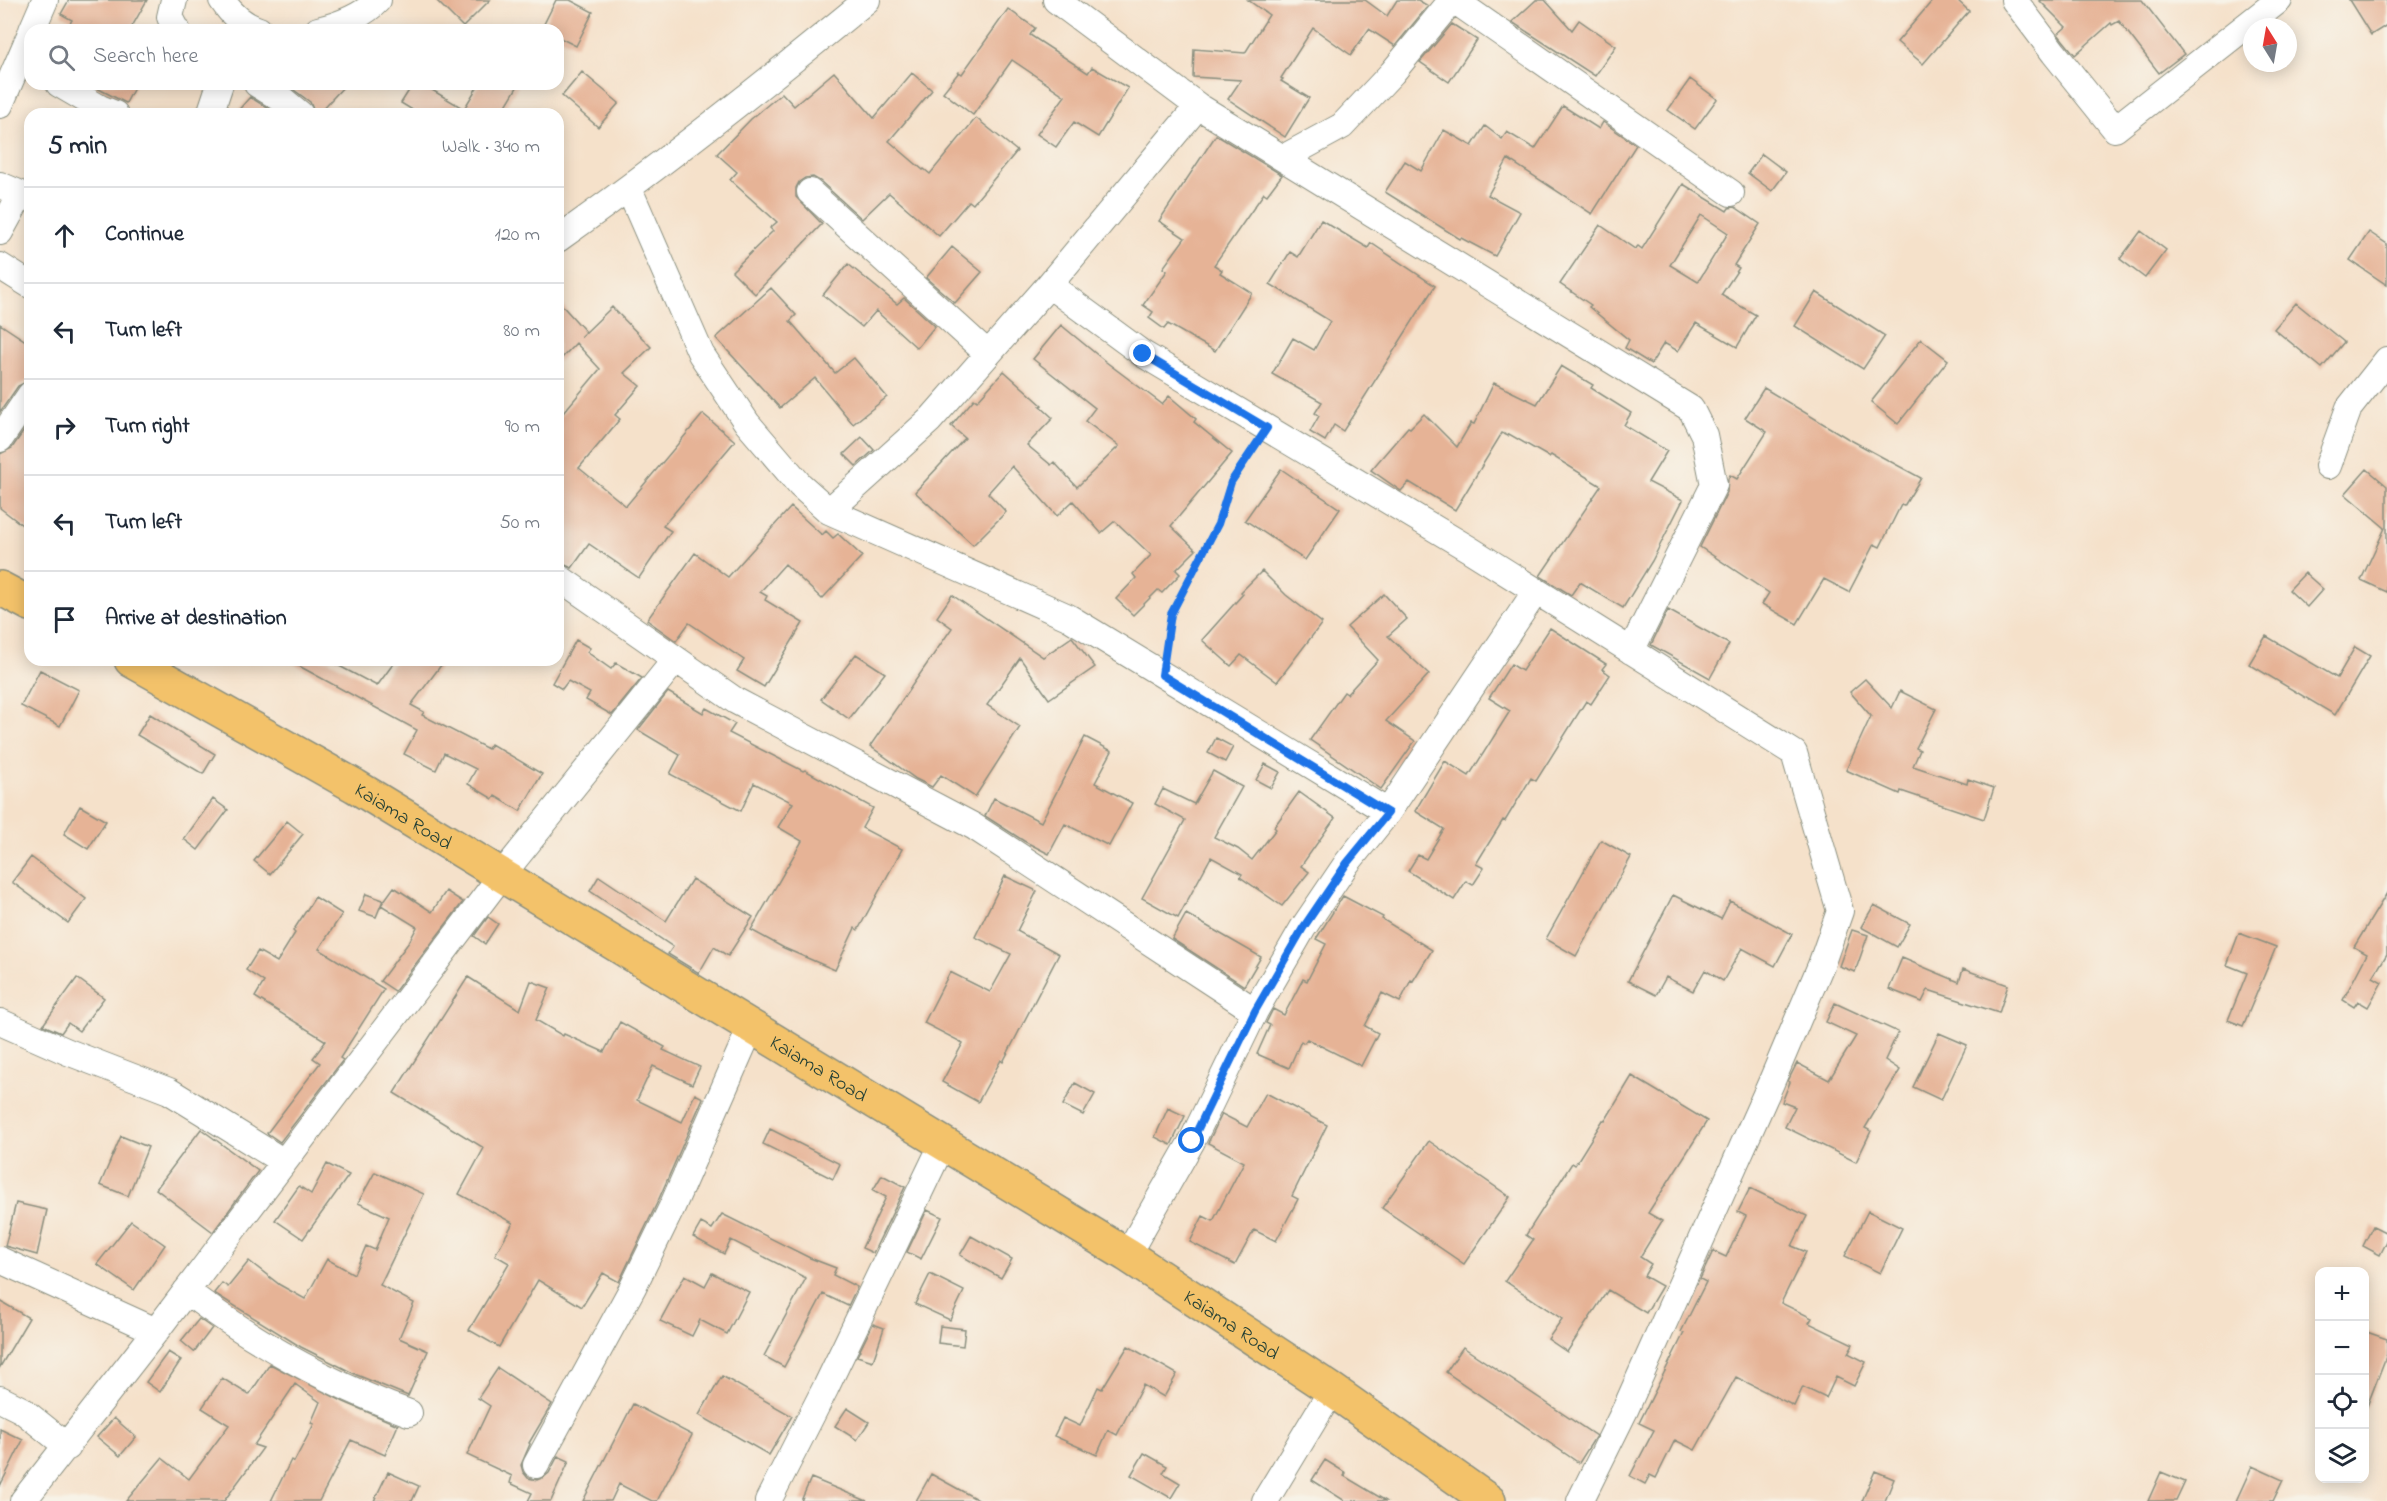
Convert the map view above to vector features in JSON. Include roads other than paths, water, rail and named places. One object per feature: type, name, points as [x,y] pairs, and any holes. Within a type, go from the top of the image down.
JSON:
[{"type":"highway","points":[[0,588],[24,601]]},
{"type":"highway","name":"Kaiama Road","points":[[142,666],[355,786],[1127,1255],[1332,1390],[1489,1501]]},
{"type":"street","points":[[35,24],[45,0]]},
{"type":"street","points":[[174,0],[170,17],[174,24]]},
{"type":"street","points":[[222,0],[228,9],[245,24]]},
{"type":"street","points":[[341,24],[373,6],[378,0]]},
{"type":"street","points":[[564,235],[629,189],[763,86],[867,0]]},
{"type":"street","points":[[1056,0],[1198,105],[1691,409],[1704,435],[1714,485],[1631,651]]},
{"type":"street","points":[[1283,158],[1342,126],[1392,73],[1453,0],[1731,193]]},
{"type":"street","points":[[2014,0],[2115,129],[2279,0]]},
{"type":"street","points":[[0,105],[24,63]]},
{"type":"street","points":[[69,90],[100,108]]},
{"type":"street","points":[[212,108],[218,90]]},
{"type":"street","points":[[267,90],[293,108]]},
{"type":"street","points":[[829,511],[930,420],[1049,285],[1198,105]]},
{"type":"street","points":[[0,185],[21,194],[0,232]]},
{"type":"street","points":[[629,189],[701,354],[747,423],[800,485],[829,511],[1068,617],[1388,813]]},
{"type":"street","points":[[810,192],[988,354]]},
{"type":"street","points":[[0,266],[24,281]]},
{"type":"street","points":[[1049,285],[1143,354],[1469,549],[1794,753],[1840,911],[1821,965],[1766,1094],[1625,1410],[1580,1501]]},
{"type":"street","points":[[2328,466],[2349,408],[2387,360]]},
{"type":"street","points":[[0,439],[24,404]]},
{"type":"street","points":[[564,581],[736,701],[973,826],[1255,1011]]},
{"type":"street","points":[[1127,1255],[1192,1141],[1255,1011],[1303,928],[1347,863],[1388,813],[1536,591]]},
{"type":"street","points":[[23,1501],[68,1447],[501,876],[676,659]]},
{"type":"street","points":[[0,1022],[68,1052],[169,1091],[284,1162]]},
{"type":"street","points":[[536,1465],[633,1287],[672,1207],[751,1027]]},
{"type":"street","points":[[768,1501],[826,1388],[943,1143]]},
{"type":"street","points":[[0,1260],[156,1331]]},
{"type":"street","points":[[186,1291],[237,1327],[342,1387],[409,1413]]},
{"type":"street","points":[[1265,1501],[1332,1390]]},
{"type":"street","points":[[0,1399],[22,1410],[68,1447]]}]
